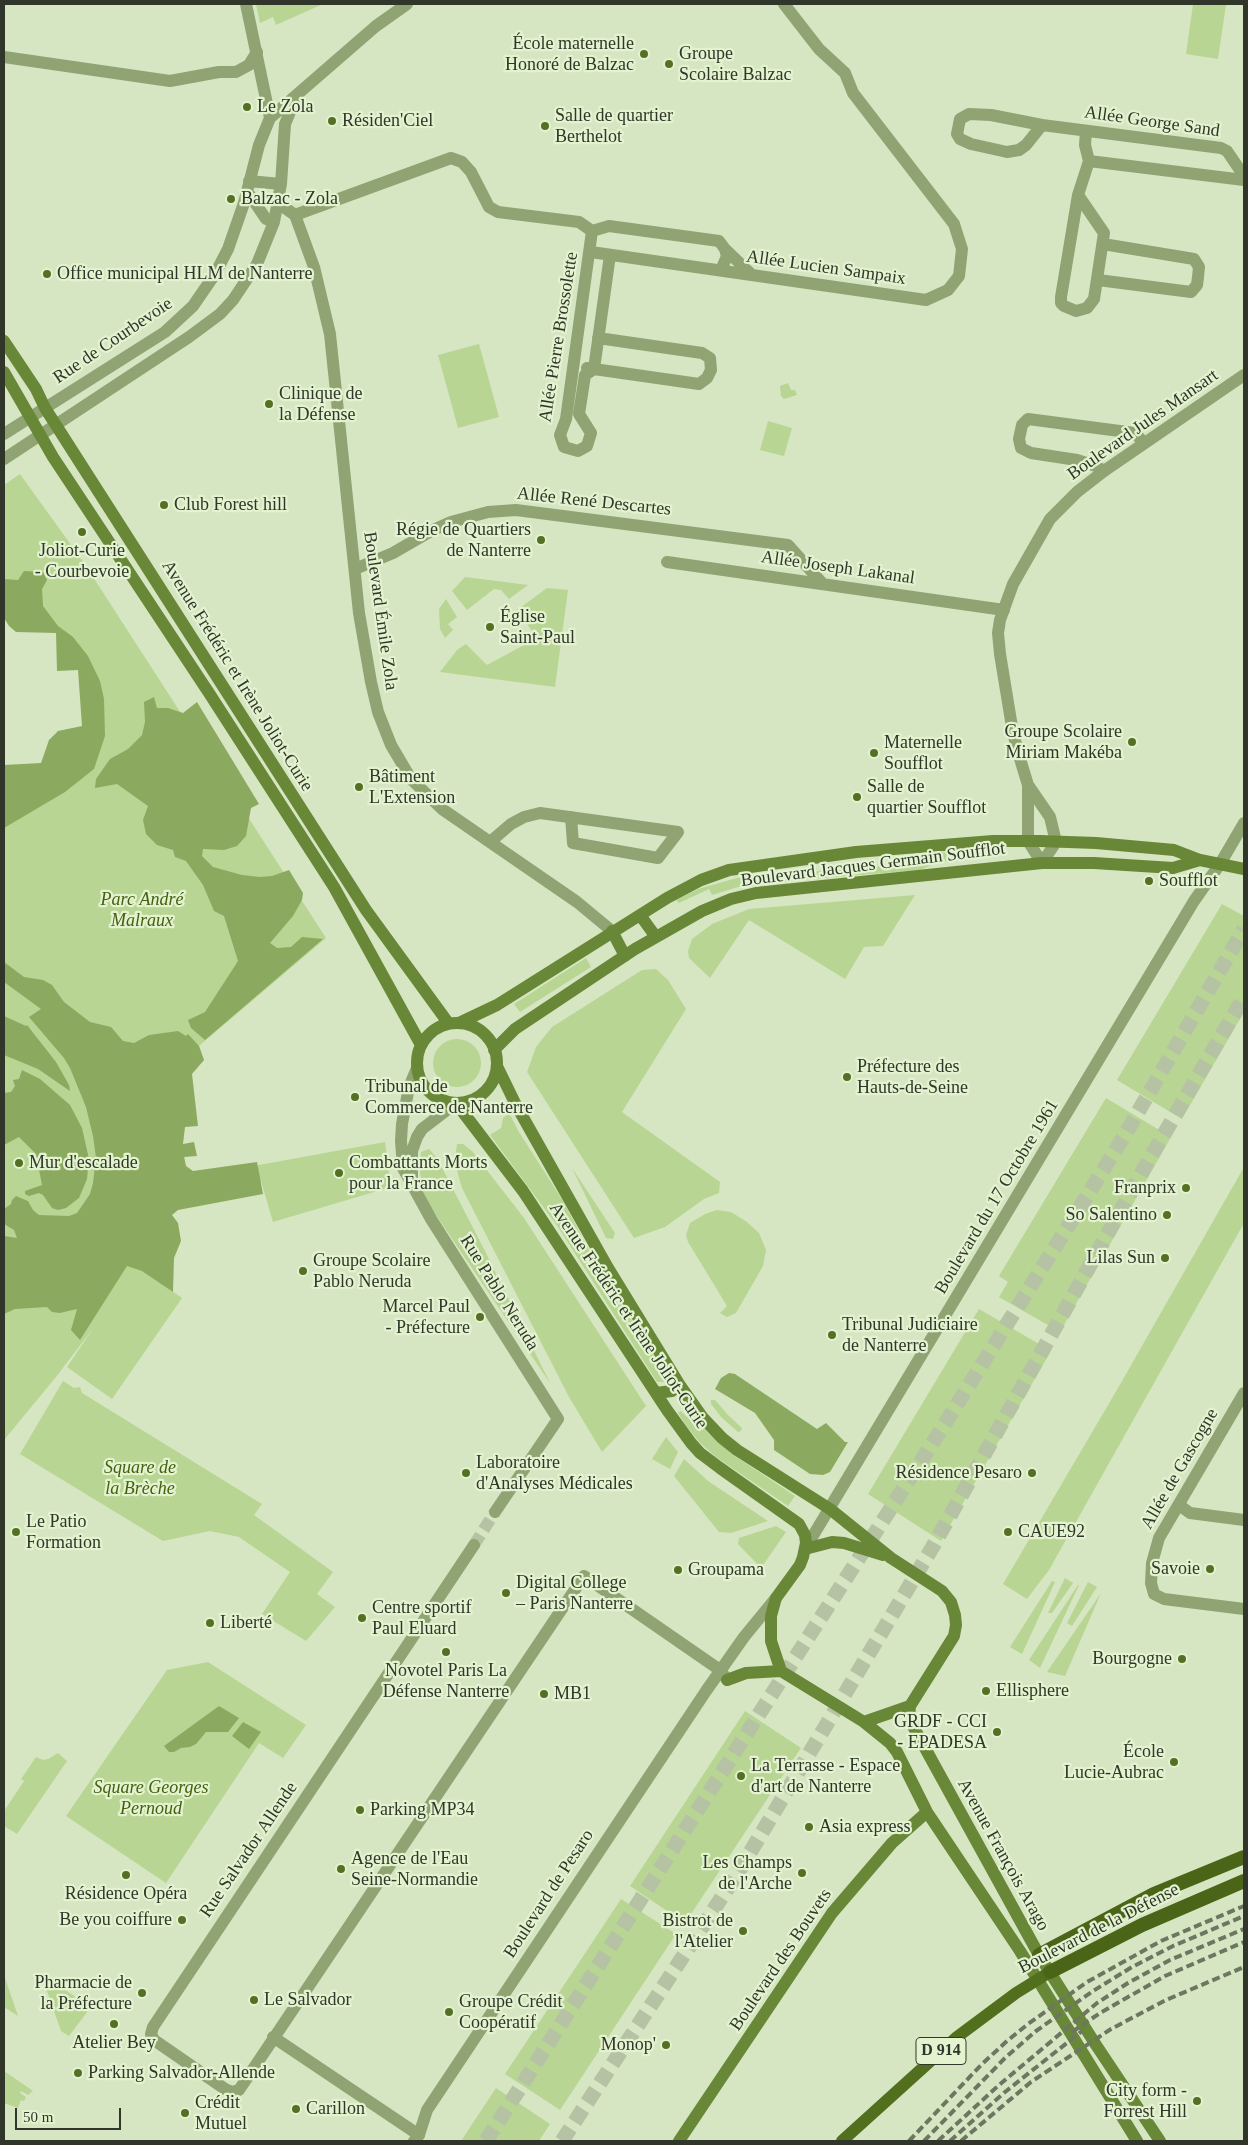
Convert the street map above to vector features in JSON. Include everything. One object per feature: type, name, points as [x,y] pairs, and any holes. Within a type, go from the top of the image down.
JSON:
[{"type":"highway","name":"Boulevard de la Défense","points":[[1039,1955],[1154,1894],[1244,1857]]},
{"type":"highway","name":"Boulevard de la Défense","points":[[1053,1977],[1142,1925],[1244,1881]]},
{"type":"main road","name":"Avenue Frédéric et Irène Joliot-Curie","points":[[4,341],[366,910],[454,1024]]},
{"type":"main road","name":"Avenue Frédéric et Irène Joliot-Curie","points":[[4,372],[53,457],[334,887],[422,1045]]},
{"type":"main road","name":"Boulevard Jacques Germain Soufflot","points":[[454,1024],[497,1005],[667,898],[702,880],[730,870],[856,852],[993,841],[1096,843],[1174,850],[1200,860],[1244,869]]},
{"type":"main road","name":"Boulevard Jacques Germain Soufflot","points":[[494,1050],[514,1029],[625,956],[702,911],[731,899],[756,893],[1042,863],[1094,863],[1173,868],[1200,860]]},
{"type":"main road","points":[[640,915],[656,937]]},
{"type":"main road","points":[[612,931],[625,956]]},
{"type":"main road","points":[[454,1024],[477,1029],[490,1042],[494,1050],[497,1066],[493,1080],[484,1093],[466,1102],[456,1103],[438,1099],[430,1093],[424,1086],[417,1068],[417,1060],[422,1045],[433,1031],[454,1024]]},
{"type":"main road","name":"Avenue Frédéric et Irène Joliot-Curie","points":[[497,1066],[515,1104],[608,1268],[679,1384],[703,1418],[722,1438],[854,1526],[891,1558]]},
{"type":"main road","name":"Avenue Frédéric et Irène Joliot-Curie","points":[[456,1103],[523,1191],[656,1393],[700,1453],[799,1524],[805,1535],[806,1549]]},
{"type":"main road","points":[[656,1393],[672,1391],[679,1384]]},
{"type":"main road","points":[[724,1675],[781,1671],[864,1722],[910,1706],[954,1636],[956,1625],[951,1602],[942,1591],[891,1558],[844,1543],[832,1542],[806,1549],[800,1565],[776,1598],[771,1616],[771,1641],[781,1671]]},
{"type":"main road","name":"Avenue François Arago","points":[[910,1706],[909,1718],[914,1728],[1039,1955],[1160,2141]]},
{"type":"main road","name":"Avenue François Arago","points":[[864,1722],[890,1743],[897,1752],[927,1812],[1040,1984],[1137,2141]]},
{"type":"main road","name":"Boulevard des Bouvets","points":[[679,2141],[832,1913],[892,1843],[927,1812]]},
{"type":"main road","name":"Boulevard de la Défense","points":[[842,2141],[958,2037],[1053,1977]]},
{"type":"street","points":[[246,4],[270,118]]},
{"type":"street","points":[[298,94],[376,26],[407,4]]},
{"type":"street","name":"Allée Lucien Sampaix","points":[[591,252],[926,300],[948,290],[959,276],[962,249],[954,224],[853,93],[845,73],[819,48],[784,4]]},
{"type":"street","points":[[4,56],[170,80],[219,72],[236,72],[249,65],[257,52]]},
{"type":"street","name":"Rue de Courbevoie","points":[[4,434],[165,332],[193,306],[215,274],[228,249],[248,186],[258,145],[270,118],[298,94]]},
{"type":"street","name":"Rue de Courbevoie","points":[[4,459],[189,337],[220,314],[233,300],[257,264],[274,222],[281,184],[285,124],[298,94]]},
{"type":"street","name":"Allée George Sand","points":[[1042,125],[1026,145],[1019,150],[1007,152],[971,144],[960,139],[957,134],[960,119],[969,114],[991,115],[1042,125],[1221,148],[1227,151],[1244,176]]},
{"type":"street","points":[[1078,195],[1104,232],[1094,299],[1087,308],[1076,311],[1061,303],[1078,195],[1089,161],[1086,130]]},
{"type":"street","name":"Allée Pierre Brossolette","points":[[295,216],[451,158],[462,162],[471,172],[484,201],[493,210],[579,222],[592,231],[591,252],[566,419],[560,434],[564,447],[578,451],[587,446],[591,433],[579,414],[585,375],[594,369],[610,255]]},
{"type":"street","points":[[1089,161],[1244,180]]},
{"type":"street","points":[[274,222],[266,219],[248,186],[281,184]]},
{"type":"street","points":[[278,204],[295,216]]},
{"type":"street","name":"Boulevard Émile Zola","points":[[295,216],[314,267],[330,334],[359,613],[378,712],[391,745],[411,779],[442,809],[577,902],[612,931]]},
{"type":"street","name":"Allée Lucien Sampaix","points":[[592,231],[609,226],[718,241],[725,248],[728,256],[721,270]]},
{"type":"street","points":[[1098,280],[1191,292],[1197,285],[1199,267],[1194,259],[1103,244]]},
{"type":"street","points":[[725,248],[751,274]]},
{"type":"street","points":[[574,367],[699,384],[707,378],[711,370],[710,358],[702,353],[598,338]]},
{"type":"street","name":"Boulevard Jules Mansart","points":[[1028,841],[1028,785],[1013,733],[998,632],[1013,584],[1050,519],[1077,492],[1104,471],[1244,375]]},
{"type":"street","points":[[1104,471],[1096,466],[1077,460],[1031,453],[1021,448],[1019,439],[1022,425],[1028,419],[1136,433],[1144,443]]},
{"type":"street","name":"Allée René Descartes","points":[[355,569],[393,553],[430,531],[451,522],[488,512],[516,510],[788,545],[822,583]]},
{"type":"street","name":"Allée Joseph Lakanal","points":[[667,562],[1004,610]]},
{"type":"street","name":"Boulevard Jules Mansart","points":[[1028,785],[1050,817],[1056,842]]},
{"type":"street","points":[[490,842],[511,824],[524,816],[540,812],[678,832],[658,858],[574,843],[571,817]]},
{"type":"street","name":"Boulevard du 17 Octobre 1961","points":[[806,1549],[1194,901],[1220,864],[1244,824]]},
{"type":"street","points":[[1028,841],[1042,863],[1056,842]]},
{"type":"street","name":"Rue Pablo Neruda","points":[[417,1068],[409,1087],[401,1141],[403,1168],[420,1202],[558,1418],[495,1512]]},
{"type":"street","name":"Rue Pablo Neruda","points":[[412,1185],[412,1151],[417,1137],[422,1129],[456,1103]]},
{"type":"street","name":"Allée de Gascogne","points":[[1244,1393],[1156,1546],[1150,1583],[1154,1594],[1164,1599],[1244,1609]]},
{"type":"street","points":[[1179,1505],[1190,1513],[1244,1520]]},
{"type":"street","name":"Rue Salvador Allende","points":[[273,2037],[239,2090],[232,2092],[215,2083],[154,2040],[151,2034],[168,2004],[474,1545]]},
{"type":"street","points":[[417,2138],[273,2037],[584,1576],[724,1675]]},
{"type":"street","name":"Boulevard de Pesaro","points":[[417,2138],[427,2110],[724,1675],[744,1636],[776,1598]]},
{"type":"green space","points":[[256,4],[323,4],[276,25],[273,17],[260,23]]},
{"type":"green space","points":[[1193,4],[1226,5],[1218,59],[1186,54]]},
{"type":"green space","points":[[479,344],[499,417],[458,428],[438,355]]},
{"type":"green space","points":[[788,383],[791,390],[795,390],[797,395],[784,399],[781,396],[780,386]]},
{"type":"green space","points":[[768,421],[792,428],[784,456],[760,450]]},
{"type":"green space","name":"Parc André Malraux","points":[[20,474],[84,563],[326,938],[199,1046],[204,1060],[183,1083],[181,1139],[188,1178],[385,1142],[391,1187],[273,1222],[261,1181],[155,1203],[139,1268],[182,1298],[112,1399],[67,1367],[94,1327],[4,1440],[4,818],[87,764],[87,675],[53,625],[4,591],[4,485]]},
{"type":"green space","points":[[24,571],[43,572],[47,580],[42,589],[43,606],[58,626],[73,637],[88,656],[100,681],[104,699],[105,736],[94,769],[65,792],[4,828],[4,765],[41,763],[49,740],[58,731],[82,726],[78,670],[57,671],[56,633],[16,632],[4,618],[4,579],[18,580]]},
{"type":"green space","points":[[465,577],[528,585],[509,599],[501,590],[494,589],[467,610],[452,591]]},
{"type":"green space","points":[[547,588],[568,590],[555,687],[440,672],[457,650],[466,644],[487,665],[537,638],[517,610]]},
{"type":"green space","points":[[446,599],[457,617],[448,624],[453,630],[445,638],[440,629],[439,609]]},
{"type":"green space","points":[[154,697],[157,708],[168,708],[183,713],[197,702],[259,804],[251,808],[246,836],[237,846],[224,850],[203,849],[202,856],[213,867],[242,875],[272,876],[289,870],[303,893],[302,900],[293,916],[270,943],[277,948],[291,947],[302,937],[323,939],[205,1040],[191,1028],[188,1020],[205,1012],[238,961],[224,916],[214,911],[203,885],[186,861],[175,857],[173,850],[157,845],[146,834],[143,820],[148,806],[117,784],[95,788],[96,779],[110,759],[128,749],[142,735],[145,722],[144,702]]},
{"type":"green space","points":[[984,850],[990,852],[959,855],[958,860],[939,862],[920,870],[762,883],[738,887],[712,895],[709,889],[679,903],[676,900],[698,889],[737,878],[928,862],[928,853]]},
{"type":"green space","points":[[915,895],[883,946],[864,947],[845,979],[749,920],[710,978],[689,958],[688,951],[692,939],[712,924],[749,909]]},
{"type":"green space","points":[[1222,904],[1244,916],[1244,1012],[1182,1119],[1117,1080]]},
{"type":"green space","points":[[586,958],[591,967],[520,1012],[514,1004]]},
{"type":"green space","points":[[4,962],[24,977],[43,980],[52,985],[64,1002],[90,1022],[111,1027],[123,1041],[134,1043],[149,1035],[178,1031],[186,1036],[188,1034],[199,1046],[204,1060],[192,1074],[198,1126],[185,1127],[183,1144],[194,1142],[197,1156],[184,1157],[186,1166],[193,1171],[257,1162],[263,1194],[178,1210],[172,1215],[178,1223],[181,1241],[174,1258],[173,1292],[142,1271],[127,1266],[80,1340],[71,1330],[77,1309],[60,1313],[52,1312],[47,1307],[15,1309],[4,1314],[4,1236],[17,1238],[14,1230],[4,1224],[4,1209],[11,1204],[16,1196],[28,1201],[33,1210],[39,1215],[69,1216],[77,1213],[90,1194],[96,1158],[86,1107],[70,1068],[64,1058],[29,1017],[41,1009],[4,982]]},
{"type":"green space","points":[[656,969],[668,980],[686,1009],[622,1112],[720,1182],[719,1193],[704,1199],[665,1227],[634,1238],[527,1072],[536,1047],[552,1027],[642,970]]},
{"type":"green space","points":[[4,1016],[27,1025],[56,1062],[69,1085],[70,1091],[38,1069],[4,1055]]},
{"type":"green space","points":[[452,1039],[462,1039],[471,1043],[477,1049],[480,1054],[480,1072],[471,1083],[462,1087],[452,1087],[443,1083],[437,1077],[433,1068],[433,1058],[437,1049],[443,1043]]},
{"type":"green space","points":[[22,1070],[40,1079],[70,1105],[82,1128],[89,1159],[87,1179],[79,1198],[66,1208],[58,1210],[52,1208],[43,1195],[39,1193],[29,1196],[25,1194],[25,1191],[42,1185],[36,1154],[19,1137],[4,1145],[4,1093],[11,1092],[15,1086],[13,1080],[19,1079]]},
{"type":"green space","points":[[1106,1098],[1171,1137],[1060,1332],[999,1297],[1008,1282],[999,1276]]},
{"type":"green space","points":[[509,1113],[563,1201],[599,1269],[670,1381],[657,1382],[558,1227],[490,1135],[501,1128],[503,1118]]},
{"type":"green space","points":[[457,1144],[463,1144],[472,1151],[524,1218],[646,1406],[602,1452],[569,1397],[462,1188],[455,1164],[461,1163],[461,1158],[455,1158]]},
{"type":"green space","points":[[429,1149],[437,1158],[550,1383],[423,1196],[420,1171],[421,1152]]},
{"type":"green space","points":[[1244,1167],[1244,1223],[1049,1570],[1027,1599],[1003,1584]]},
{"type":"green space","points":[[572,1168],[615,1233],[613,1239],[606,1238]]},
{"type":"green space","points":[[717,1210],[731,1212],[747,1222],[759,1233],[766,1250],[763,1266],[736,1313],[727,1317],[720,1313],[727,1306],[688,1242],[686,1235],[690,1223],[705,1214]]},
{"type":"green space","points":[[979,1309],[1051,1351],[941,1541],[868,1494]]},
{"type":"green space","points":[[729,1373],[735,1374],[817,1429],[826,1423],[845,1442],[848,1442],[830,1472],[823,1475],[810,1474],[774,1450],[774,1440],[755,1413],[715,1389],[721,1378]]},
{"type":"green space","name":"Square de la Brèche","points":[[63,1381],[74,1388],[80,1387],[82,1393],[262,1504],[254,1515],[333,1572],[317,1594],[335,1607],[306,1641],[262,1614],[290,1572],[239,1537],[210,1531],[163,1541],[20,1454]]},
{"type":"green space","points":[[711,1400],[715,1400],[742,1428],[741,1431],[738,1432],[721,1417],[711,1404]]},
{"type":"green space","points":[[681,1411],[687,1417],[691,1414],[708,1433],[732,1454],[795,1496],[788,1506],[716,1457],[699,1442],[678,1413]]},
{"type":"green space","points":[[666,1437],[678,1452],[670,1469],[652,1459]]},
{"type":"green space","points":[[684,1459],[708,1481],[768,1521],[731,1533],[719,1532],[674,1476]]},
{"type":"green space","points":[[776,1526],[786,1532],[761,1568],[738,1544],[739,1538]]},
{"type":"green space","points":[[1065,1578],[1073,1583],[1052,1613],[1048,1613]]},
{"type":"green space","points":[[1052,1581],[1055,1582],[1022,1654],[1010,1647]]},
{"type":"green space","points":[[1088,1582],[1097,1587],[1072,1626],[1067,1623]]},
{"type":"green space","points":[[1079,1585],[1040,1668],[1029,1660]]},
{"type":"green space","points":[[1101,1593],[1065,1676],[1047,1672]]},
{"type":"green space","name":"Square Georges Pernoud","points":[[208,1662],[306,1725],[283,1758],[259,1743],[166,1883],[66,1816],[167,1670]]},
{"type":"green space","points":[[219,1706],[239,1718],[228,1732],[206,1732],[196,1744],[174,1752],[169,1752],[164,1746]]},
{"type":"green space","points":[[745,1711],[801,1748],[685,1923],[630,1886]]},
{"type":"green space","points":[[243,1722],[261,1732],[249,1749],[232,1736]]},
{"type":"green space","points":[[58,1753],[67,1761],[17,1834],[4,1826],[4,1811],[24,1781],[21,1779],[36,1757],[43,1760]]},
{"type":"green space","points":[[621,1899],[676,1934],[560,2110],[505,2074]]},
{"type":"green space","points":[[41,1974],[91,2007],[69,2036],[61,2031]]},
{"type":"green space","points":[[4,1975],[18,2016],[4,2007]]},
{"type":"green space","points":[[4,2071],[33,2091],[28,2095],[21,2091],[20,2093],[26,2097],[24,2101],[21,2100],[18,2108],[4,2103]]},
{"type":"green space","points":[[496,2088],[550,2124],[539,2141],[461,2141]]},
{"type":"tunnel","points":[[486,2141],[946,1422],[1123,1138],[1244,929]]},
{"type":"tunnel","points":[[562,2141],[739,1871],[932,1548],[1146,1165],[1244,997]]},
{"type":"tunnel","points":[[474,1545],[495,1512]]},
{"type":"railway","points":[[909,2141],[981,2065],[1007,2041],[1087,1982],[1161,1941],[1244,1906]]},
{"type":"railway","points":[[924,2141],[1005,2058],[1036,2031],[1093,1991],[1132,1967],[1173,1946],[1244,1916]]},
{"type":"railway","points":[[938,2141],[999,2085],[1097,2003],[1170,1960],[1244,1929]]},
{"type":"railway","points":[[1072,2032],[1100,2013],[1165,1976],[1244,1942]]},
{"type":"railway","points":[[961,2141],[1031,2082],[1111,2029],[1166,2000],[1244,1967]]},
{"type":"railway","points":[[950,2141],[1005,2092],[1082,2031]]},
{"type":"place","name":"École maternelle Honoré de Balzac","points":[[644,54]]},
{"type":"place","name":"Groupe Scolaire Balzac","points":[[669,64]]},
{"type":"place","name":"Le Zola","points":[[247,107]]},
{"type":"place","name":"Résiden'Ciel","points":[[332,121]]},
{"type":"place","name":"Salle de quartier Berthelot","points":[[545,126]]},
{"type":"place","name":"Balzac - Zola","points":[[231,199]]},
{"type":"place","name":"Office municipal HLM de Nanterre","points":[[47,274]]},
{"type":"place","name":"Clinique de la Défense","points":[[269,404]]},
{"type":"place","name":"Club Forest hill","points":[[164,505]]},
{"type":"place","name":"Joliot-Curie - Courbevoie","points":[[82,532]]},
{"type":"place","name":"Régie de Quartiers de Nanterre","points":[[541,540]]},
{"type":"place","name":"Église Saint-Paul","points":[[490,627]]},
{"type":"place","name":"Groupe Scolaire Miriam Makéba","points":[[1132,742]]},
{"type":"place","name":"Maternelle Soufflot","points":[[874,753]]},
{"type":"place","name":"Bâtiment L'Extension","points":[[359,787]]},
{"type":"place","name":"Salle de quartier Soufflot","points":[[857,797]]},
{"type":"place","name":"Soufflot","points":[[1149,881]]},
{"type":"place","name":"Préfecture des Hauts-de-Seine","points":[[847,1077]]},
{"type":"place","name":"Tribunal de Commerce de Nanterre","points":[[355,1097]]},
{"type":"place","name":"Mur d'escalade","points":[[19,1163]]},
{"type":"place","name":"Combattants Morts pour la France","points":[[339,1173]]},
{"type":"place","name":"Franprix","points":[[1186,1188]]},
{"type":"place","name":"So Salentino","points":[[1167,1215]]},
{"type":"place","name":"Lilas Sun","points":[[1165,1258]]},
{"type":"place","name":"Groupe Scolaire Pablo Neruda","points":[[303,1271]]},
{"type":"place","name":"Marcel Paul - Préfecture","points":[[480,1317]]},
{"type":"place","name":"Tribunal Judiciaire de Nanterre","points":[[832,1335]]},
{"type":"place","name":"Laboratoire d'Analyses Médicales","points":[[466,1473]]},
{"type":"place","name":"Résidence Pesaro","points":[[1032,1473]]},
{"type":"place","name":"Le Patio Formation","points":[[16,1532]]},
{"type":"place","name":"CAUE92","points":[[1008,1532]]},
{"type":"place","name":"Savoie","points":[[1210,1569]]},
{"type":"place","name":"Groupama","points":[[678,1570]]},
{"type":"place","name":"Digital College – Paris Nanterre","points":[[506,1593]]},
{"type":"place","name":"Centre sportif Paul Eluard","points":[[362,1618]]},
{"type":"place","name":"Liberté","points":[[210,1623]]},
{"type":"place","name":"Novotel Paris La Défense Nanterre","points":[[446,1652]]},
{"type":"place","name":"Bourgogne","points":[[1182,1659]]},
{"type":"place","name":"Ellisphere","points":[[986,1691]]},
{"type":"place","name":"MB1","points":[[544,1694]]},
{"type":"place","name":"GRDF - CCI - EPADESA","points":[[997,1732]]},
{"type":"place","name":"École Lucie-Aubrac","points":[[1174,1762]]},
{"type":"place","name":"La Terrasse - Espace d'art de Nanterre","points":[[741,1776]]},
{"type":"place","name":"Parking MP34","points":[[360,1810]]},
{"type":"place","name":"Asia express","points":[[809,1827]]},
{"type":"place","name":"Agence de l'Eau Seine-Normandie","points":[[341,1869]]},
{"type":"place","name":"Les Champs de l'Arche","points":[[802,1873]]},
{"type":"place","name":"Résidence Opéra","points":[[126,1875]]},
{"type":"place","name":"Be you coiffure","points":[[182,1920]]},
{"type":"place","name":"Bistrot de l'Atelier","points":[[743,1931]]},
{"type":"place","name":"Pharmacie de la Préfecture","points":[[142,1993]]},
{"type":"place","name":"Le Salvador","points":[[254,2000]]},
{"type":"place","name":"Groupe Crédit Coopératif","points":[[449,2012]]},
{"type":"place","name":"Atelier Bey","points":[[114,2024]]},
{"type":"place","name":"Monop'","points":[[666,2045]]},
{"type":"place","name":"Parking Salvador-Allende","points":[[78,2073]]},
{"type":"place","name":"City form - Forrest Hill","points":[[1197,2101]]},
{"type":"place","name":"Carillon","points":[[296,2109]]},
{"type":"place","name":"Crédit Mutuel","points":[[185,2113]]}]
